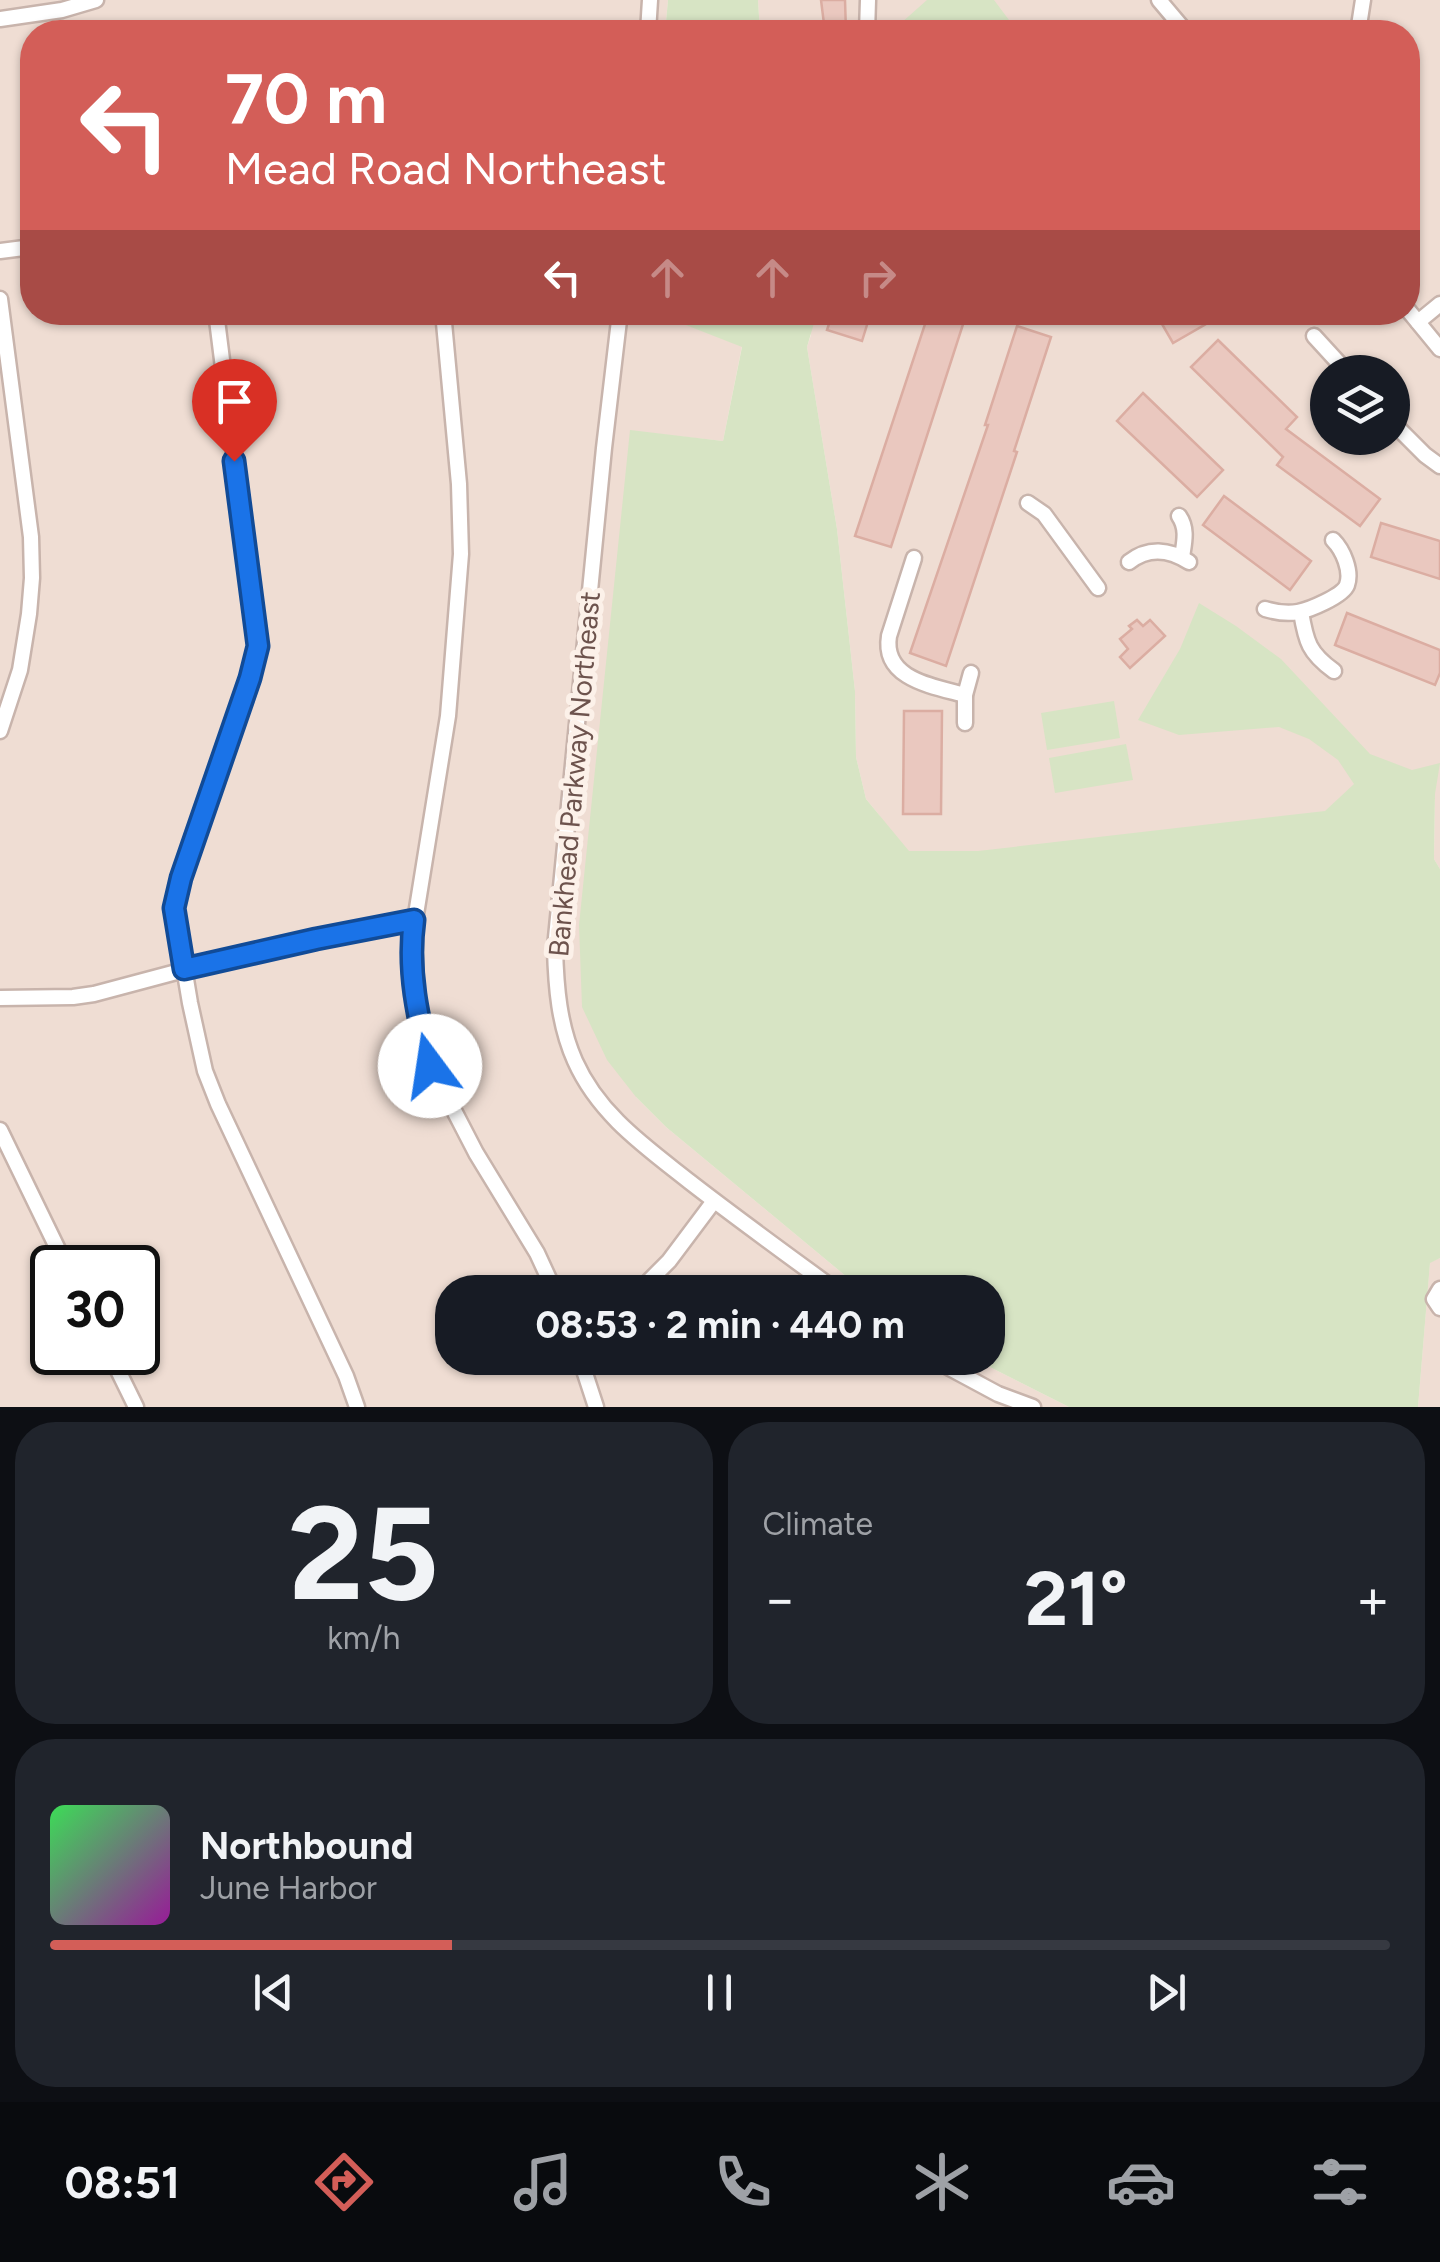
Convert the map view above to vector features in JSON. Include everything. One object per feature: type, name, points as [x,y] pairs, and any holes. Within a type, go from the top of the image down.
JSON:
[{"type":"street","points":[[0,19],[62,10],[96,0]]},
{"type":"street","points":[[1159,0],[1176,20]]},
{"type":"street","points":[[0,298],[31,537],[32,578],[20,670],[0,731]]},
{"type":"street","points":[[1420,324],[1440,348]]},
{"type":"street","points":[[218,325],[258,646],[174,908],[206,1071],[218,1104],[357,1407]]},
{"type":"street","points":[[444,325],[459,484],[461,554],[448,716],[414,920],[412,980],[430,1066],[547,1275]]},
{"type":"street","name":"Bankhead Parkway Northeast","points":[[619,325],[572,772],[556,986],[576,1064],[609,1114],[714,1201],[815,1275]]},
{"type":"street","points":[[1314,336],[1331,355]]},
{"type":"street","points":[[1410,441],[1440,466]]},
{"type":"street","points":[[1028,503],[1044,514],[1098,588]]},
{"type":"street","points":[[1129,562],[1146,552],[1157,551],[1185,560],[1183,522],[1179,516]]},
{"type":"street","points":[[1265,609],[1301,612],[1340,595],[1348,584],[1343,550],[1334,540]]},
{"type":"street","points":[[914,558],[889,636],[891,663],[921,681],[964,695]]},
{"type":"street","points":[[1301,612],[1309,647],[1318,660],[1334,671]]},
{"type":"street","points":[[965,723],[964,695],[970,674]]},
{"type":"street","points":[[0,998],[83,996],[184,969],[414,920]]},
{"type":"street","points":[[0,1130],[55,1245]]},
{"type":"street","points":[[655,1275],[714,1201]]},
{"type":"street","points":[[1440,1289],[1434,1299],[1440,1308]]},
{"type":"street","points":[[120,1375],[136,1407]]},
{"type":"street","points":[[586,1375],[596,1407]]},
{"type":"street","points":[[963,1375],[1032,1407]]},
{"type":"shaded area","points":[[0,0],[668,0],[666,20],[20,20],[20,325],[687,325],[742,346],[723,441],[630,431],[636,1097],[666,1127],[844,1275],[435,1275],[435,1375],[1005,1375],[1069,1407],[0,1407]]},
{"type":"shaded area","points":[[758,0],[1440,0],[1440,869],[1434,859],[1435,799],[887,865],[880,816],[866,799],[856,757],[855,691],[837,529],[807,347],[809,325],[1420,325],[1420,20],[759,20]]},
{"type":"shaded area","points":[[1440,1258],[1440,1407],[1418,1407],[1430,1262]]},
{"type":"green space","points":[[668,0],[758,0],[759,20],[666,20]]},
{"type":"green space","points":[[927,0],[994,0],[1009,20],[904,20]]},
{"type":"green space","points":[[686,325],[813,325],[807,347],[837,529],[855,691],[856,757],[866,799],[909,851],[978,851],[1325,811],[1354,784],[1338,760],[1309,739],[1279,727],[1179,735],[1138,720],[1180,649],[1199,603],[1281,659],[1370,754],[1412,770],[1440,763],[1435,794],[1434,859],[1440,869],[1440,1258],[1430,1263],[1418,1407],[1069,1407],[1005,1375],[1005,1275],[844,1275],[666,1127],[607,1060],[582,1007],[579,925],[630,430],[723,441],[742,347]]},
{"type":"green space","points":[[1114,701],[1120,738],[1047,750],[1041,713]]},
{"type":"green space","points":[[1126,744],[1133,780],[1055,793],[1049,758]]},
{"type":"building","points":[[821,0],[845,0],[846,20],[824,20]]},
{"type":"building","points":[[829,325],[867,325],[862,341],[827,330]]},
{"type":"building","points":[[925,325],[963,325],[891,547],[855,536]]},
{"type":"building","points":[[1163,325],[1204,325],[1173,343]]},
{"type":"building","points":[[1017,326],[1051,337],[946,666],[910,653],[988,425]]},
{"type":"building","points":[[1218,340],[1297,417],[1286,429],[1310,447],[1310,455],[1321,455],[1380,499],[1360,526],[1277,465],[1283,457],[1191,367]]},
{"type":"building","points":[[1143,393],[1223,470],[1197,497],[1117,421]]},
{"type":"building","points":[[1224,496],[1311,561],[1290,590],[1203,525]]},
{"type":"building","points":[[1381,523],[1440,541],[1440,579],[1371,557]]},
{"type":"building","points":[[1347,613],[1440,650],[1440,673],[1435,685],[1335,645]]},
{"type":"building","points":[[1137,620],[1143,626],[1150,620],[1165,636],[1130,668],[1120,657],[1128,649],[1120,639]]},
{"type":"building","points":[[904,711],[942,711],[941,814],[903,814]]},
{"type":"route","points":[[234,461],[258,646],[174,908],[184,969],[414,920],[412,980],[430,1066]]}]
